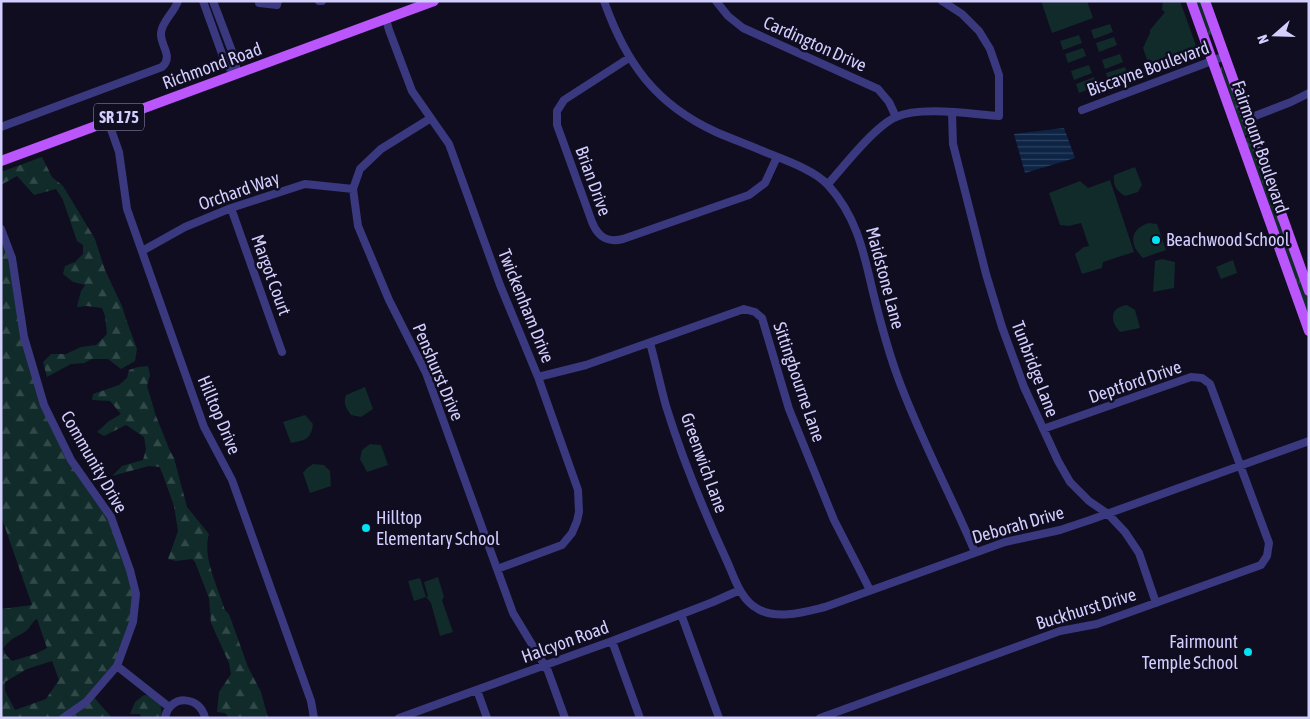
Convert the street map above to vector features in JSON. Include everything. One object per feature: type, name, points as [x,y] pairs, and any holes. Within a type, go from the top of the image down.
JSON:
[{"type":"main road","name":"Richmond Road","points":[[1,161],[434,1]]},
{"type":"main road","name":"Fairmount Boulevard","points":[[1190,1],[1309,331]]},
{"type":"main road","name":"Fairmount Boulevard","points":[[1205,1],[1309,291]]},
{"type":"street","points":[[1,127],[162,67],[168,58],[161,31],[178,1]]},
{"type":"street","points":[[203,1],[226,65],[236,74]]},
{"type":"street","points":[[213,1],[236,62],[236,74]]},
{"type":"street","points":[[259,1],[259,3],[277,5],[278,1]]},
{"type":"street","name":"Maidstone Lane","points":[[604,1],[619,40],[629,58],[661,96],[686,115],[716,132],[805,169],[828,184],[848,213],[855,225],[863,248],[896,374],[925,444],[975,552]]},
{"type":"street","name":"Cardington Drive","points":[[716,1],[728,16],[743,28],[878,89],[889,102],[896,117]]},
{"type":"street","points":[[828,184],[878,130],[896,117],[928,111],[999,116],[999,75],[990,49],[979,31],[962,14],[942,1]]},
{"type":"street","name":"Twickenham Drive","points":[[386,18],[412,91],[448,144],[500,285],[538,376],[578,490],[580,512],[572,532],[562,546],[498,569]]},
{"type":"street","name":"Biscayne Boulevard","points":[[1082,110],[1225,56]]},
{"type":"street","name":"Brian Drive","points":[[629,58],[564,100],[557,111],[557,125],[594,229],[603,238],[610,241],[623,239],[745,197],[765,183],[777,157]]},
{"type":"street","points":[[1247,118],[1291,102],[1309,93]]},
{"type":"street","name":"Tunbridge Lane","points":[[952,113],[953,144],[986,274],[1002,328],[1020,378],[1070,482],[1089,501],[1108,514],[1125,532],[1138,553],[1156,603]]},
{"type":"street","points":[[353,189],[360,169],[381,149],[431,118]]},
{"type":"street","name":"Hilltop Drive","points":[[108,121],[119,152],[127,210],[204,427],[232,480],[311,701],[314,718]]},
{"type":"street","name":"Orchard Way","points":[[142,251],[185,227],[231,208],[305,184],[353,189]]},
{"type":"street","name":"Penshurst Drive","points":[[353,189],[358,226],[388,300],[426,373],[514,613],[545,666],[565,718]]},
{"type":"street","name":"Margot Court","points":[[231,208],[282,352]]},
{"type":"street","name":"Community Drive","points":[[1,229],[12,258],[24,337],[44,406],[71,460],[111,516],[136,594],[133,622],[117,666],[86,702],[63,718]]},
{"type":"street","name":"Sittingbourne Lane","points":[[538,376],[586,365],[744,309],[755,312],[762,318],[789,409],[834,520],[870,590]]},
{"type":"street","name":"Greenwich Lane","points":[[650,343],[666,405],[690,476],[740,590]]},
{"type":"street","name":"Deptford Drive","points":[[1043,429],[1191,377],[1202,378],[1210,384],[1240,465]]},
{"type":"street","name":"Deborah Drive","points":[[740,590],[745,599],[758,610],[773,615],[813,610],[1005,542],[1060,530],[1108,514],[1240,465],[1309,442]]},
{"type":"street","name":"Buckhurst Drive","points":[[820,718],[1060,631],[1097,624],[1261,565],[1267,556],[1269,543],[1240,465]]},
{"type":"street","name":"Halcyon Road","points":[[399,718],[545,666],[740,590]]},
{"type":"street","points":[[681,614],[719,718]]},
{"type":"street","points":[[612,640],[640,718]]},
{"type":"street","points":[[117,666],[169,707]]},
{"type":"street","points":[[478,690],[488,718]]},
{"type":"street","points":[[165,718],[169,707],[179,700],[190,700],[196,703],[202,709],[205,718]]},
{"type":"green space","points":[[1041,1],[1087,1],[1093,18],[1052,33]]},
{"type":"green space","points":[[1163,1],[1180,1],[1199,54],[1151,71],[1143,48],[1150,30],[1165,12],[1162,10]]},
{"type":"green space","points":[[1193,1],[1202,1],[1214,34],[1206,37]]},
{"type":"green space","points":[[1110,24],[1113,32],[1094,39],[1091,30]]},
{"type":"green space","points":[[1079,35],[1082,43],[1063,50],[1060,41]]},
{"type":"green space","points":[[1114,37],[1117,45],[1099,52],[1096,43]]},
{"type":"green space","points":[[1083,48],[1086,56],[1068,63],[1065,54]]},
{"type":"green space","points":[[1120,54],[1123,62],[1105,69],[1102,60]]},
{"type":"green space","points":[[1089,65],[1092,73],[1074,80],[1071,71]]},
{"type":"green space","points":[[1125,67],[1128,75],[1109,82],[1106,73]]},
{"type":"green space","points":[[1222,67],[1250,134],[1241,137],[1220,68]]},
{"type":"green space","points":[[1094,77],[1097,86],[1079,93],[1076,84]]},
{"type":"green space","points":[[1250,136],[1309,299],[1309,325],[1242,139]]},
{"type":"green space","points":[[42,157],[52,177],[63,186],[95,239],[105,270],[122,306],[137,349],[135,361],[121,369],[108,359],[92,359],[84,363],[71,364],[47,377],[43,362],[51,354],[66,354],[81,347],[96,345],[107,334],[102,308],[77,307],[81,291],[85,285],[73,282],[63,274],[65,266],[75,262],[83,254],[83,245],[77,241],[63,200],[56,189],[34,195],[17,176],[1,185],[1,172]]},
{"type":"green space","points":[[1135,167],[1142,185],[1138,192],[1125,196],[1116,187],[1114,175]]},
{"type":"green space","points":[[1110,180],[1134,252],[1103,262],[1102,268],[1082,274],[1075,254],[1084,247],[1089,246],[1081,223],[1069,226],[1060,225],[1049,193],[1080,181],[1088,188]]},
{"type":"green space","points":[[1149,223],[1157,224],[1166,250],[1143,258],[1135,248],[1133,238],[1138,229]]},
{"type":"green space","points":[[1,236],[8,246],[24,337],[44,405],[71,460],[111,517],[136,594],[133,622],[117,666],[92,695],[112,718],[1,718],[1,609],[32,605],[1,516]],"holes":[[[37,619],[47,648],[12,661],[3,649],[6,644],[26,631]],[[52,661],[59,680],[46,699],[15,710],[5,691],[5,682],[27,669]]]},
{"type":"green space","points":[[1162,259],[1175,262],[1174,288],[1153,292],[1155,261]]},
{"type":"green space","points":[[1233,260],[1237,273],[1221,279],[1216,267]]},
{"type":"green space","points":[[1127,305],[1135,310],[1140,328],[1120,332],[1114,324],[1114,312]]},
{"type":"green space","points":[[148,366],[150,375],[147,386],[156,416],[174,458],[187,507],[209,534],[207,543],[212,572],[248,667],[261,692],[268,718],[229,718],[225,713],[217,712],[219,692],[231,674],[229,663],[211,623],[209,598],[195,562],[192,559],[176,561],[168,559],[178,531],[174,506],[160,467],[149,466],[112,476],[122,466],[143,460],[146,449],[144,437],[126,425],[104,436],[97,432],[109,421],[121,414],[110,401],[92,400],[93,394],[119,385],[127,378],[129,370]]},
{"type":"green space","points":[[365,387],[373,409],[361,417],[351,415],[345,401],[346,395]]},
{"type":"green space","points":[[305,415],[313,424],[311,433],[304,440],[291,443],[283,422]]},
{"type":"green space","points":[[370,444],[381,445],[388,465],[367,472],[360,459],[362,450]]},
{"type":"green space","points":[[313,464],[324,465],[330,471],[331,486],[310,493],[303,473]]},
{"type":"green space","points":[[438,577],[444,597],[442,600],[453,632],[440,636],[431,603],[426,597],[428,596],[424,582]]},
{"type":"green space","points":[[420,578],[426,597],[414,601],[408,581]]},
{"type":"green space","points":[[144,695],[152,696],[161,706],[162,718],[141,718],[140,714],[130,714],[135,702]]},
{"type":"water","points":[[1064,128],[1075,158],[1025,173],[1014,134]]},
{"type":"place","name":"Beachwood School","points":[[1156,240]]},
{"type":"place","name":"Hilltop Elementary School","points":[[366,528]]},
{"type":"place","name":"Fairmount Temple School","points":[[1248,652]]}]
